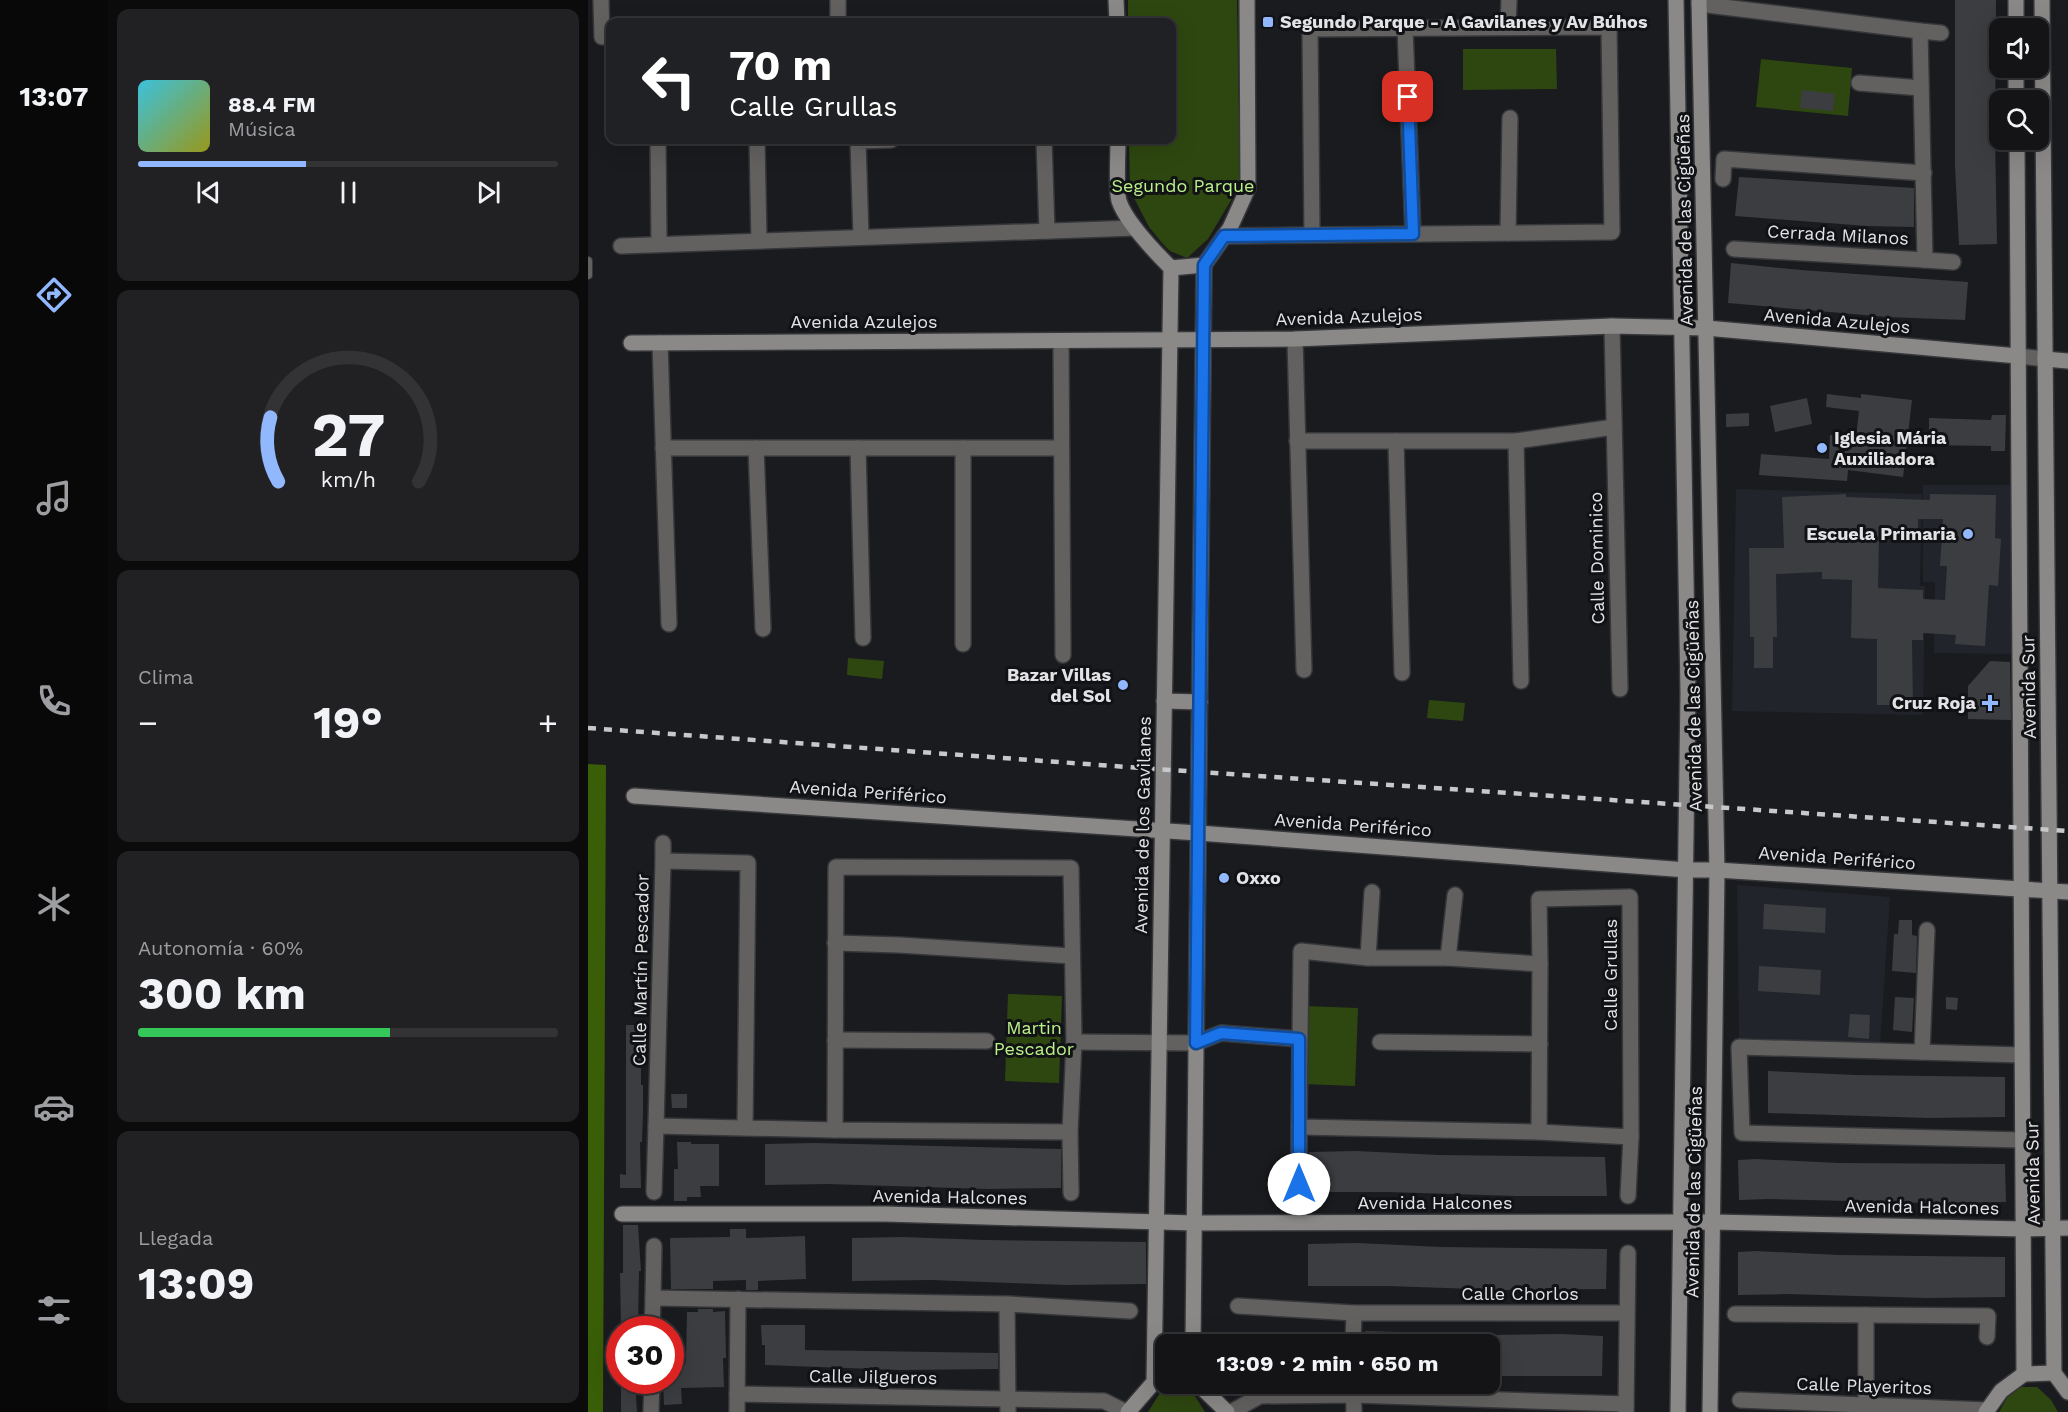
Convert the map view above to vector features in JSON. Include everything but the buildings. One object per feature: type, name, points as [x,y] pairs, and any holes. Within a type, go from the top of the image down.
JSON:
[{"type":"main road","points":[[1116,0],[1117,18]]},
{"type":"main road","points":[[1193,1334],[1204,265],[1224,236],[1248,188],[1247,0]]},
{"type":"main road","name":"Avenida de las Cigüeñas","points":[[1676,0],[1688,693],[1678,1412]]},
{"type":"main road","points":[[2016,0],[2016,18]]},
{"type":"main road","name":"Avenida Sur","points":[[2042,0],[2050,891],[2061,1228],[2054,1373]]},
{"type":"main road","name":"Avenida de las Cigüeñas","points":[[1700,2],[1717,870],[1710,1412]]},
{"type":"main road","points":[[1118,144],[1119,200],[1136,228],[1171,268],[1204,265]]},
{"type":"main road","name":"Avenida Sur","points":[[2017,150],[2024,1374]]},
{"type":"main road","name":"Avenida de los Gavilanes","points":[[1159,1334],[1156,1222],[1171,268]]},
{"type":"main road","name":"Avenida Azulejos","points":[[631,343],[1295,339],[1612,326],[1706,328],[2018,356]]},
{"type":"main road","name":"Avenida Azulejos","points":[[2045,359],[2068,361]]},
{"type":"main road","points":[[1164,701],[1200,702]]},
{"type":"main road","points":[[2020,714],[2048,715]]},
{"type":"main road","name":"Avenida Periférico","points":[[634,796],[1198,832],[1687,870],[2068,892]]},
{"type":"main road","name":"Avenida Halcones","points":[[622,1214],[885,1214],[1194,1223],[1713,1222],[2061,1228]]},
{"type":"main road","points":[[1987,1411],[2001,1391],[2024,1374],[2054,1373],[2068,1392]]},
{"type":"main road","name":"Avenida de los Gavilanes","points":[[1127,1412],[1155,1387]]},
{"type":"main road","points":[[1208,1394],[1227,1412]]},
{"type":"street","points":[[601,0],[602,37]]},
{"type":"street","points":[[838,0],[838,18]]},
{"type":"street","points":[[1508,27],[1509,0]]},
{"type":"street","points":[[1700,2],[1941,33]]},
{"type":"street","points":[[1224,236],[1612,232],[1610,27],[1310,29],[1312,235]]},
{"type":"street","points":[[1405,28],[1413,234]]},
{"type":"street","name":"Cerrada Milanos","points":[[1734,249],[1925,260],[1920,31]]},
{"type":"street","points":[[1858,83],[1921,88]]},
{"type":"street","points":[[1508,233],[1510,118]]},
{"type":"street","points":[[658,144],[659,244]]},
{"type":"street","points":[[756,144],[759,241]]},
{"type":"street","points":[[858,144],[861,237]]},
{"type":"street","points":[[1044,144],[1047,231]]},
{"type":"street","points":[[1723,179],[1724,159],[1924,172]]},
{"type":"street","points":[[621,246],[1136,228]]},
{"type":"street","points":[[1925,260],[1953,262]]},
{"type":"street","name":"Calle Dominico","points":[[1612,326],[1620,688]]},
{"type":"street","points":[[1295,339],[1304,670]]},
{"type":"street","points":[[1061,341],[1063,655]]},
{"type":"street","points":[[660,343],[669,624]]},
{"type":"street","name":"Avenida Azulejos","points":[[2018,356],[2045,359]]},
{"type":"street","points":[[1298,441],[1515,441],[1614,427]]},
{"type":"street","points":[[1396,441],[1402,672]]},
{"type":"street","points":[[1515,441],[1521,681]]},
{"type":"street","points":[[663,448],[1061,448]]},
{"type":"street","points":[[756,448],[763,629]]},
{"type":"street","points":[[858,448],[863,638]]},
{"type":"street","points":[[963,448],[963,644]]},
{"type":"street","points":[[663,843],[663,861]]},
{"type":"street","points":[[835,1130],[836,860],[1071,868],[1074,1042],[1070,1132],[1071,1193]]},
{"type":"street","name":"Calle Martín Pescador","points":[[654,1192],[663,861],[748,863],[745,1128]]},
{"type":"street","points":[[1368,958],[1372,892]]},
{"type":"street","points":[[1448,958],[1455,895]]},
{"type":"street","name":"Calle Grullas","points":[[1539,1132],[1539,899],[1630,897],[1631,1137],[1628,1196]]},
{"type":"street","points":[[1922,1052],[1927,930]]},
{"type":"street","points":[[835,943],[1072,956]]},
{"type":"street","points":[[1299,1184],[1301,951],[1368,958],[1448,958],[1540,964]]},
{"type":"street","points":[[1074,1042],[1196,1043],[1221,1033],[1299,1039]]},
{"type":"street","points":[[835,1040],[987,1041]]},
{"type":"street","points":[[1380,1042],[1540,1044]]},
{"type":"street","points":[[2022,1055],[1739,1047],[1742,1133],[2022,1140]]},
{"type":"street","points":[[656,1126],[1070,1132]]},
{"type":"street","points":[[1299,1127],[1539,1132],[1631,1137]]},
{"type":"street","points":[[652,1316],[654,1246]]},
{"type":"street","points":[[1425,1394],[1626,1408],[1628,1253]]},
{"type":"street","points":[[652,1298],[1007,1304],[1130,1311]]},
{"type":"street","points":[[737,1412],[738,1299]]},
{"type":"street","points":[[1007,1304],[1008,1405]]},
{"type":"street","name":"Calle Chorlos","points":[[1238,1306],[1354,1313],[1626,1313]]},
{"type":"street","points":[[1353,1334],[1354,1313]]},
{"type":"street","points":[[1735,1314],[1988,1316],[1987,1337]]},
{"type":"street","points":[[1866,1315],[1866,1408]]},
{"type":"street","points":[[651,1412],[652,1394]]},
{"type":"street","name":"Calle Jilgueros","points":[[737,1394],[1008,1405],[1104,1401],[1127,1412]]},
{"type":"street","points":[[1231,1412],[1260,1396],[1287,1394]]},
{"type":"street","points":[[1353,1394],[1353,1412]]},
{"type":"street","name":"Calle Playeritos","points":[[1740,1400],[1866,1408],[1987,1411]]},
{"type":"lane","points":[[588,261],[588,275]]},
{"type":"shaded area","name":"Escuela Primaria","points":[[1923,485],[2014,485],[2013,654],[1934,653],[1935,582],[1923,582]]},
{"type":"shaded area","points":[[1736,489],[1922,494],[1920,586],[1925,586],[1923,715],[1732,711]]},
{"type":"shaded area","points":[[1737,885],[1890,897],[1880,1044],[1739,1038]]},
{"type":"green space","name":"Segundo Parque","points":[[1128,0],[1237,0],[1240,185],[1208,239],[1187,258],[1170,251],[1163,244],[1149,227],[1130,190],[1129,144],[1176,144],[1176,18],[1128,18]]},
{"type":"green space","points":[[1463,49],[1556,49],[1557,89],[1463,90]]},
{"type":"green space","points":[[1761,59],[1852,68],[1848,116],[1756,107]]},
{"type":"green space","points":[[848,658],[884,661],[882,679],[847,675]]},
{"type":"green space","points":[[1429,700],[1465,703],[1463,721],[1427,718]]},
{"type":"green space","points":[[588,764],[606,765],[603,1412],[588,1412]]},
{"type":"green space","name":"Martin Pescador","points":[[1008,994],[1062,996],[1059,1083],[1005,1081]]},
{"type":"green space","points":[[1305,1006],[1358,1008],[1355,1086],[1302,1084]]},
{"type":"green space","points":[[2020,1387],[2037,1387],[2051,1400],[2058,1412],[1999,1412],[2007,1398]]},
{"type":"green space","points":[[1159,1394],[1194,1394],[1205,1412],[1148,1412]]},
{"type":"railway","points":[[588,728],[2068,831]]},
{"type":"place","name":"Segundo Parque - A Gavilanes y Av Búhos","points":[[1268,22]]},
{"type":"place","name":"Iglesia Mária Auxiliadora","points":[[1822,448]]},
{"type":"place","name":"Escuela Primaria","points":[[1968,534]]},
{"type":"place","name":"Bazar Villas del Sol","points":[[1123,685]]},
{"type":"place","name":"Cruz Roja","points":[[1990,703]]},
{"type":"place","name":"Oxxo","points":[[1224,878]]},
{"type":"route","points":[[1299,1184],[1299,1039],[1221,1033],[1196,1043],[1204,265],[1224,236],[1413,234],[1408,97]]}]
